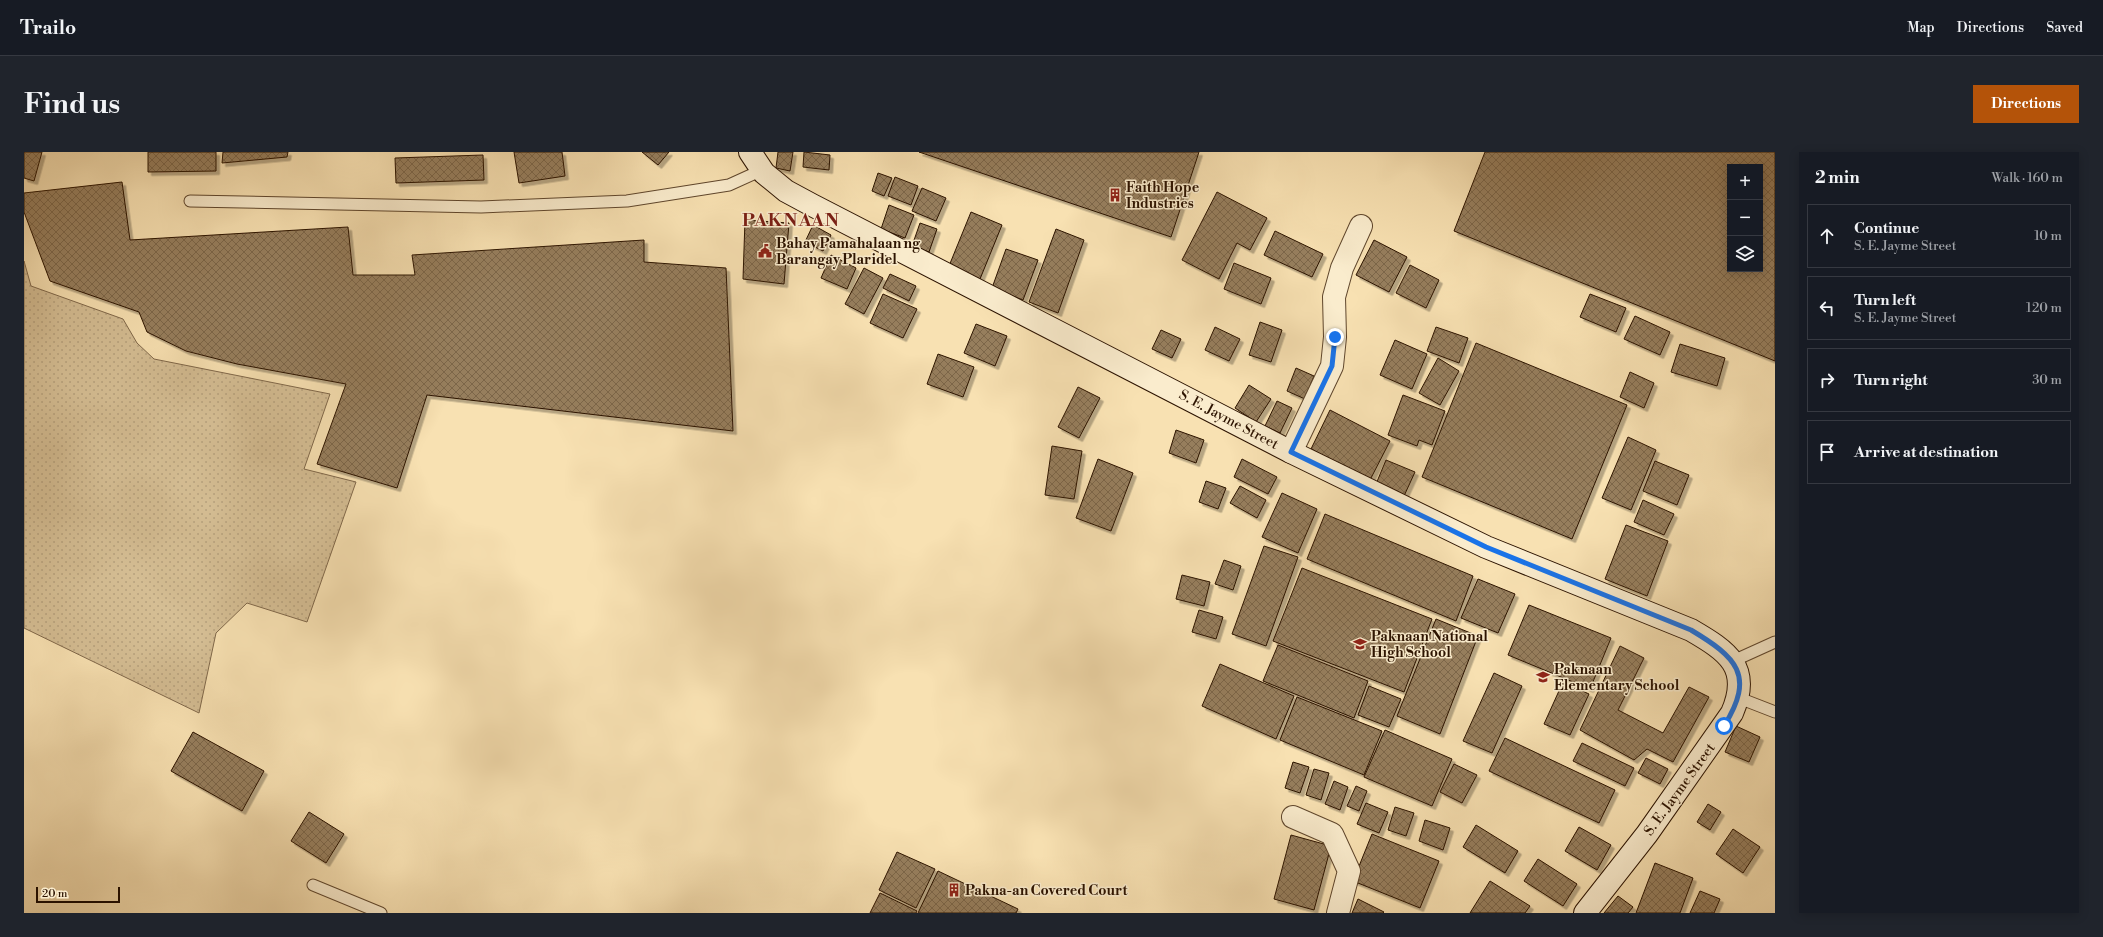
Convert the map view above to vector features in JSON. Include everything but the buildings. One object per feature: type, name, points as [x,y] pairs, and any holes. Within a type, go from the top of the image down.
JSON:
[{"type":"street","name":"S. E. Jayme Street","points":[[756,161],[786,191],[1291,452],[1486,547],[1691,630],[1714,644],[1733,661],[1740,682],[1739,698],[1724,726],[1647,834],[1585,913]]},
{"type":"street","points":[[1291,452],[1332,366],[1335,337],[1334,298],[1342,268],[1361,226]]},
{"type":"street","points":[[1293,817],[1332,834],[1335,840],[1349,871],[1338,913]]},
{"type":"lane","points":[[190,201],[481,207],[627,201],[729,185],[756,161]]},
{"type":"lane","points":[[1733,661],[1775,642]]},
{"type":"lane","points":[[1739,698],[1775,712]]},
{"type":"lane","points":[[313,885],[381,913]]},
{"type":"shaded area","points":[[24,261],[31,286],[123,319],[137,343],[154,359],[330,394],[304,469],[356,482],[307,622],[247,603],[216,633],[199,713],[24,628]]},
{"type":"place","name":"Faith Hope Industries","points":[[1115,195]]},
{"type":"place","name":"Bahay Pamahalaan ng Barangay Plaridel","points":[[765,251]]},
{"type":"place","name":"Paknaan National High School","points":[[1360,644]]},
{"type":"place","name":"Paknaan Elementary School","points":[[1543,677]]},
{"type":"place","name":"Pakna-an Covered Court","points":[[954,890]]},
{"type":"district","name":"PAKNAAN","points":[[791,220]]},
{"type":"route","points":[[1335,337],[1332,366],[1291,452],[1486,547],[1691,630],[1714,644],[1733,661],[1740,682],[1739,698],[1724,726]]}]
